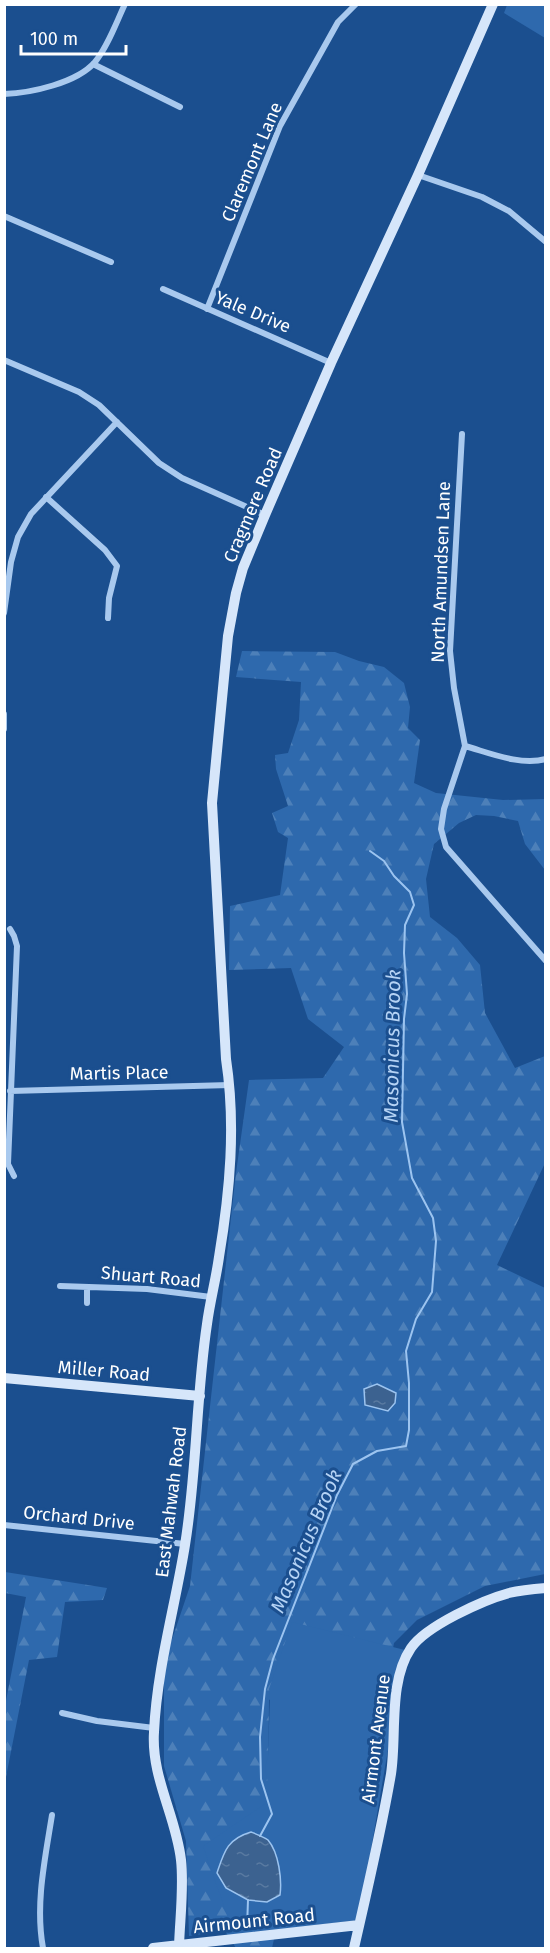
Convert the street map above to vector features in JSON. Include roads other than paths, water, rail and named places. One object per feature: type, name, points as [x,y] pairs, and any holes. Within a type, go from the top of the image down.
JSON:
[{"type":"street","points":[[4,94],[47,88],[93,64],[103,51],[125,4]]},
{"type":"street","name":"Claremont Lane","points":[[207,309],[280,126],[338,22],[356,4]]},
{"type":"street","name":"Cragmere Road","points":[[226,1059],[212,803],[228,636],[236,593],[243,568],[331,363],[418,175],[493,4]]},
{"type":"street","points":[[93,64],[180,107]]},
{"type":"street","points":[[418,175],[482,196],[509,211],[546,242]]},
{"type":"street","points":[[4,216],[111,262]]},
{"type":"street","name":"Yale Drive","points":[[163,289],[331,363]]},
{"type":"street","points":[[4,360],[79,392],[99,405],[159,463],[174,473],[265,515]]},
{"type":"street","points":[[4,613],[11,562],[18,537],[31,514],[117,422]]},
{"type":"street","name":"North Amundsen Lane","points":[[462,434],[450,651],[454,688],[465,746]]},
{"type":"street","points":[[46,497],[105,550],[117,566],[109,598],[108,618]]},
{"type":"street","points":[[4,714],[4,729]]},
{"type":"street","points":[[546,759],[536,762],[518,760],[465,746],[444,809],[441,829],[446,847],[546,961]]},
{"type":"street","points":[[10,929],[17,946],[8,1164],[14,1176]]},
{"type":"street","name":"East Mahwah Road","points":[[179,1946],[181,1860],[154,1755],[154,1728],[158,1687],[186,1544],[207,1325],[230,1178],[230,1085],[226,1059]]},
{"type":"street","name":"Martis Place","points":[[10,1090],[230,1085]]},
{"type":"street","name":"Shuart Road","points":[[60,1286],[147,1289],[212,1297]]},
{"type":"street","name":"Shuart Road","points":[[87,1287],[87,1303]]},
{"type":"street","name":"Miller Road","points":[[4,1378],[200,1396]]},
{"type":"street","name":"Orchard Drive","points":[[4,1525],[186,1544]]},
{"type":"street","name":"Airmont Avenue","points":[[354,1948],[392,1770],[398,1679],[405,1657],[430,1629],[488,1600],[513,1592],[546,1588]]},
{"type":"street","points":[[62,1713],[97,1721],[154,1728]]},
{"type":"street","points":[[43,1948],[40,1931],[40,1900],[52,1815]]},
{"type":"street","name":"Airmount Road","points":[[153,1948],[359,1925]]},
{"type":"water","points":[[377,1384],[396,1393],[395,1403],[388,1411],[365,1405],[364,1389]]},
{"type":"water","points":[[251,1832],[268,1840],[277,1859],[281,1882],[280,1895],[267,1902],[248,1900],[226,1888],[217,1873],[228,1847],[237,1838]]},
{"type":"waterway","name":"Masonicus Brook","points":[[260,1836],[272,1814],[261,1779],[260,1737],[265,1689],[273,1659],[337,1495],[353,1464],[377,1451],[406,1446],[409,1430],[406,1351],[416,1319],[432,1292],[436,1241],[433,1218],[412,1178],[402,1122],[404,1019],[407,994],[404,953],[405,925],[414,905],[410,892],[394,876],[384,861],[370,851]]},
{"type":"waterway","name":"Masonicus Brook","points":[[247,1928],[248,1900]]}]
